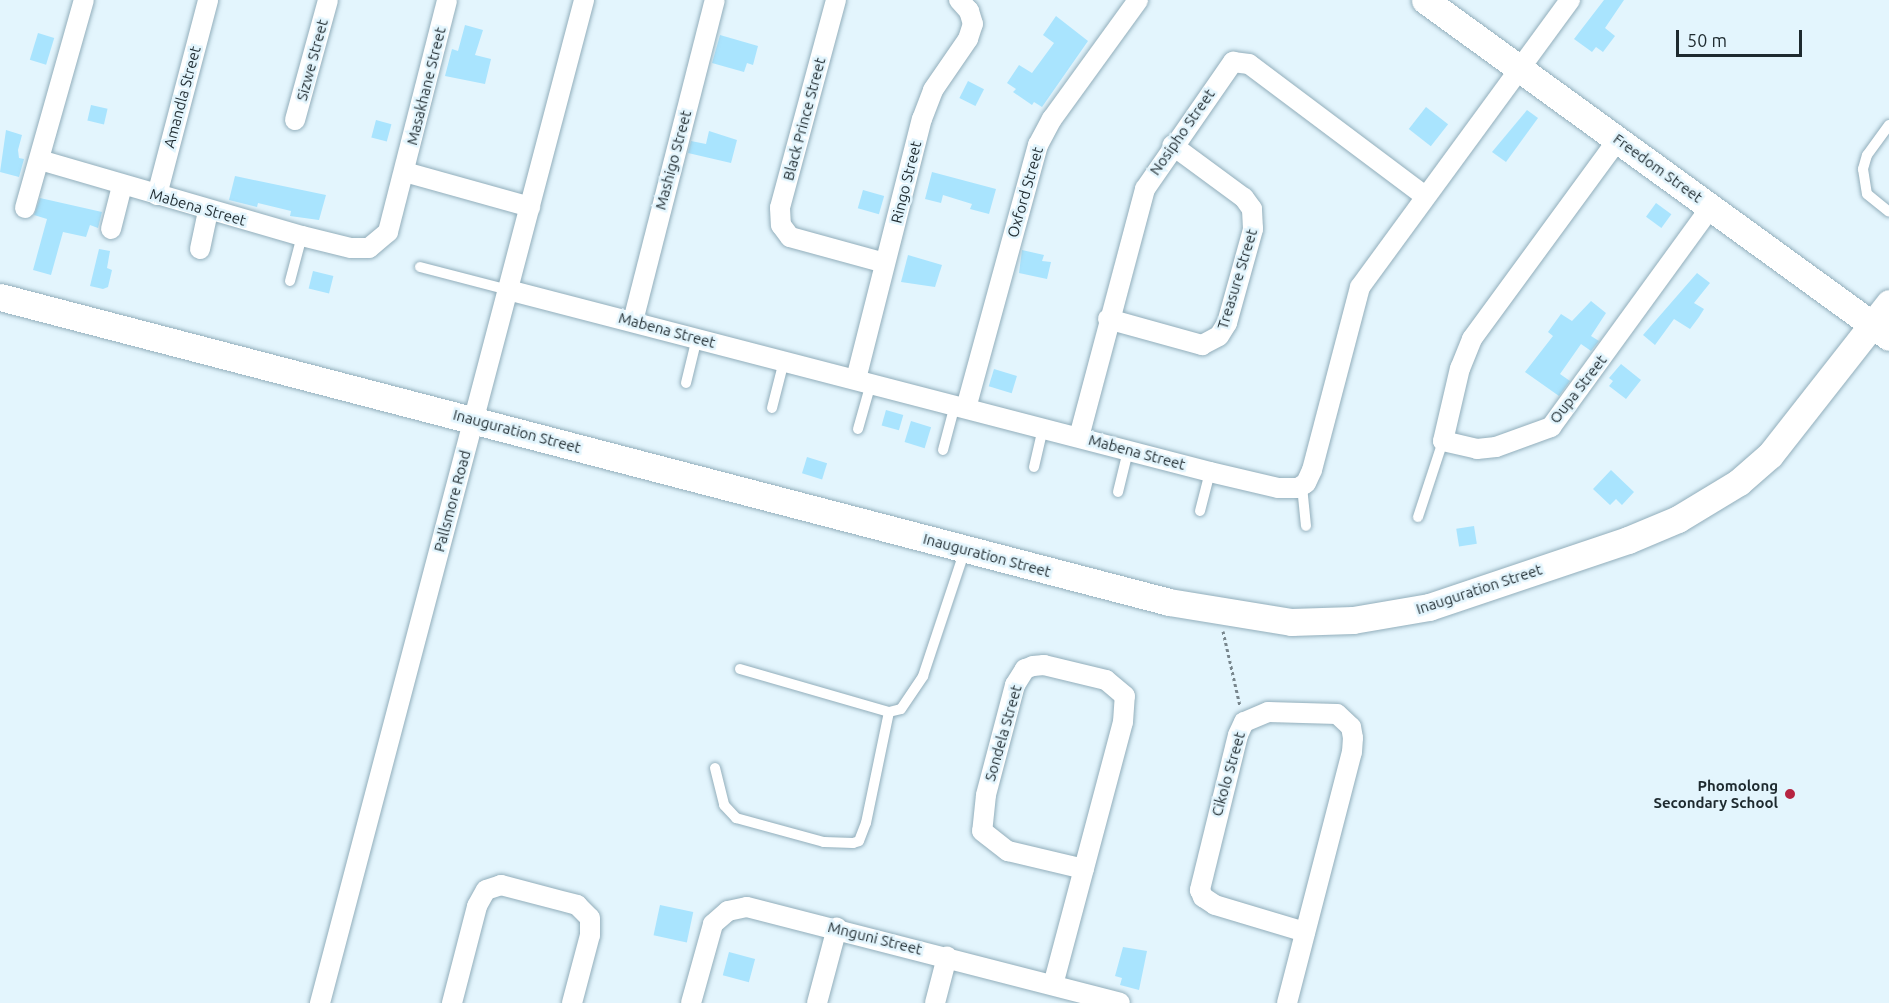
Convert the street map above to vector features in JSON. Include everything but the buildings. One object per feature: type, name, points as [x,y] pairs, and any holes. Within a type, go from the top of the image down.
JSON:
[{"type":"street","points":[[25,208],[84,0]]},
{"type":"street","name":"Amandla Street","points":[[156,195],[208,0]]},
{"type":"street","name":"Sizwe Street","points":[[295,120],[328,0]]},
{"type":"street","name":"Masakhane Street","points":[[388,232],[447,0]]},
{"type":"street","name":"Pallsmore Road","points":[[320,1003],[584,0]]},
{"type":"street","name":"Mashigo Street","points":[[633,321],[715,0]]},
{"type":"street","name":"Black Prince Street","points":[[836,0],[780,208],[781,225],[790,237],[885,263]]},
{"type":"street","name":"Ringo Street","points":[[864,381],[885,263],[928,102],[968,39],[973,24],[969,11],[959,0]]},
{"type":"street","name":"Oxford Street","points":[[961,407],[1038,145],[1138,0]]},
{"type":"street","name":"Freedom Street","points":[[1425,0],[1619,138],[1881,332]]},
{"type":"street","points":[[1302,486],[1312,470],[1356,296],[1425,196],[1570,0]]},
{"type":"street","name":"Nosipho Street","points":[[1079,436],[1141,198],[1172,145],[1229,66],[1241,61],[1425,196]]},
{"type":"street","points":[[1443,441],[1460,368],[1472,339],[1619,138]]},
{"type":"street","name":"Treasure Street","points":[[1108,319],[1202,345],[1219,336],[1227,323],[1253,229],[1252,208],[1244,198],[1172,145]]},
{"type":"street","name":"Mabena Street","points":[[40,160],[208,210],[302,236],[361,249],[379,243],[388,232]]},
{"type":"street","points":[[405,172],[530,207]]},
{"type":"street","points":[[111,229],[122,186]]},
{"type":"street","name":"Oupa Street","points":[[1443,441],[1477,449],[1496,447],[1551,426],[1711,207]]},
{"type":"street","points":[[200,249],[208,210]]},
{"type":"street","name":"Mabena Street","points":[[508,290],[1079,436],[1210,472],[1278,488],[1302,486]]},
{"type":"street","name":"Inauguration Street","points":[[0,297],[473,419],[965,550],[1218,612],[1291,622],[1386,616],[1485,589],[1678,519],[1739,482],[1770,455],[1881,332],[1889,303]]},
{"type":"street","name":"Sondela Street","points":[[1053,985],[1084,869],[1123,722],[1125,696],[1106,680],[1044,665],[1034,666],[1025,669],[1015,686],[986,795],[982,831],[1008,851],[1084,869]]},
{"type":"street","name":"Cikolo Street","points":[[1287,1003],[1352,752],[1351,727],[1337,714],[1282,711],[1244,722],[1199,881],[1203,897],[1215,905],[1305,932]]},
{"type":"street","points":[[452,1003],[477,906],[486,890],[501,885],[577,905],[590,918],[590,935],[572,1003]]},
{"type":"street","name":"Mnguni Street","points":[[691,1003],[709,932],[728,911],[757,908],[1120,1003]]},
{"type":"street","points":[[817,1003],[837,928]]},
{"type":"street","points":[[935,1003],[947,957]]},
{"type":"lane","points":[[1889,125],[1867,155],[1863,176],[1867,194],[1889,212]]},
{"type":"lane","points":[[290,281],[302,236]]},
{"type":"lane","points":[[420,267],[508,290]]},
{"type":"lane","points":[[686,383],[697,338]]},
{"type":"lane","points":[[772,408],[784,361]]},
{"type":"lane","points":[[858,429],[864,381]]},
{"type":"lane","points":[[943,450],[961,407]]},
{"type":"lane","points":[[1034,467],[1043,428]]},
{"type":"lane","points":[[1418,517],[1443,441]]},
{"type":"lane","points":[[1118,492],[1128,451]]},
{"type":"lane","points":[[1200,511],[1210,472]]},
{"type":"lane","points":[[1302,486],[1306,526]]},
{"type":"lane","points":[[740,669],[889,712],[908,703],[923,676],[965,550]]},
{"type":"lane","points":[[715,768],[724,805],[736,818],[824,842],[853,843],[859,840],[866,823],[889,712]]},
{"type":"path","points":[[1218,612],[1244,722]]},
{"type":"place","name":"Phomolong Secondary School","points":[[1790,794]]}]
